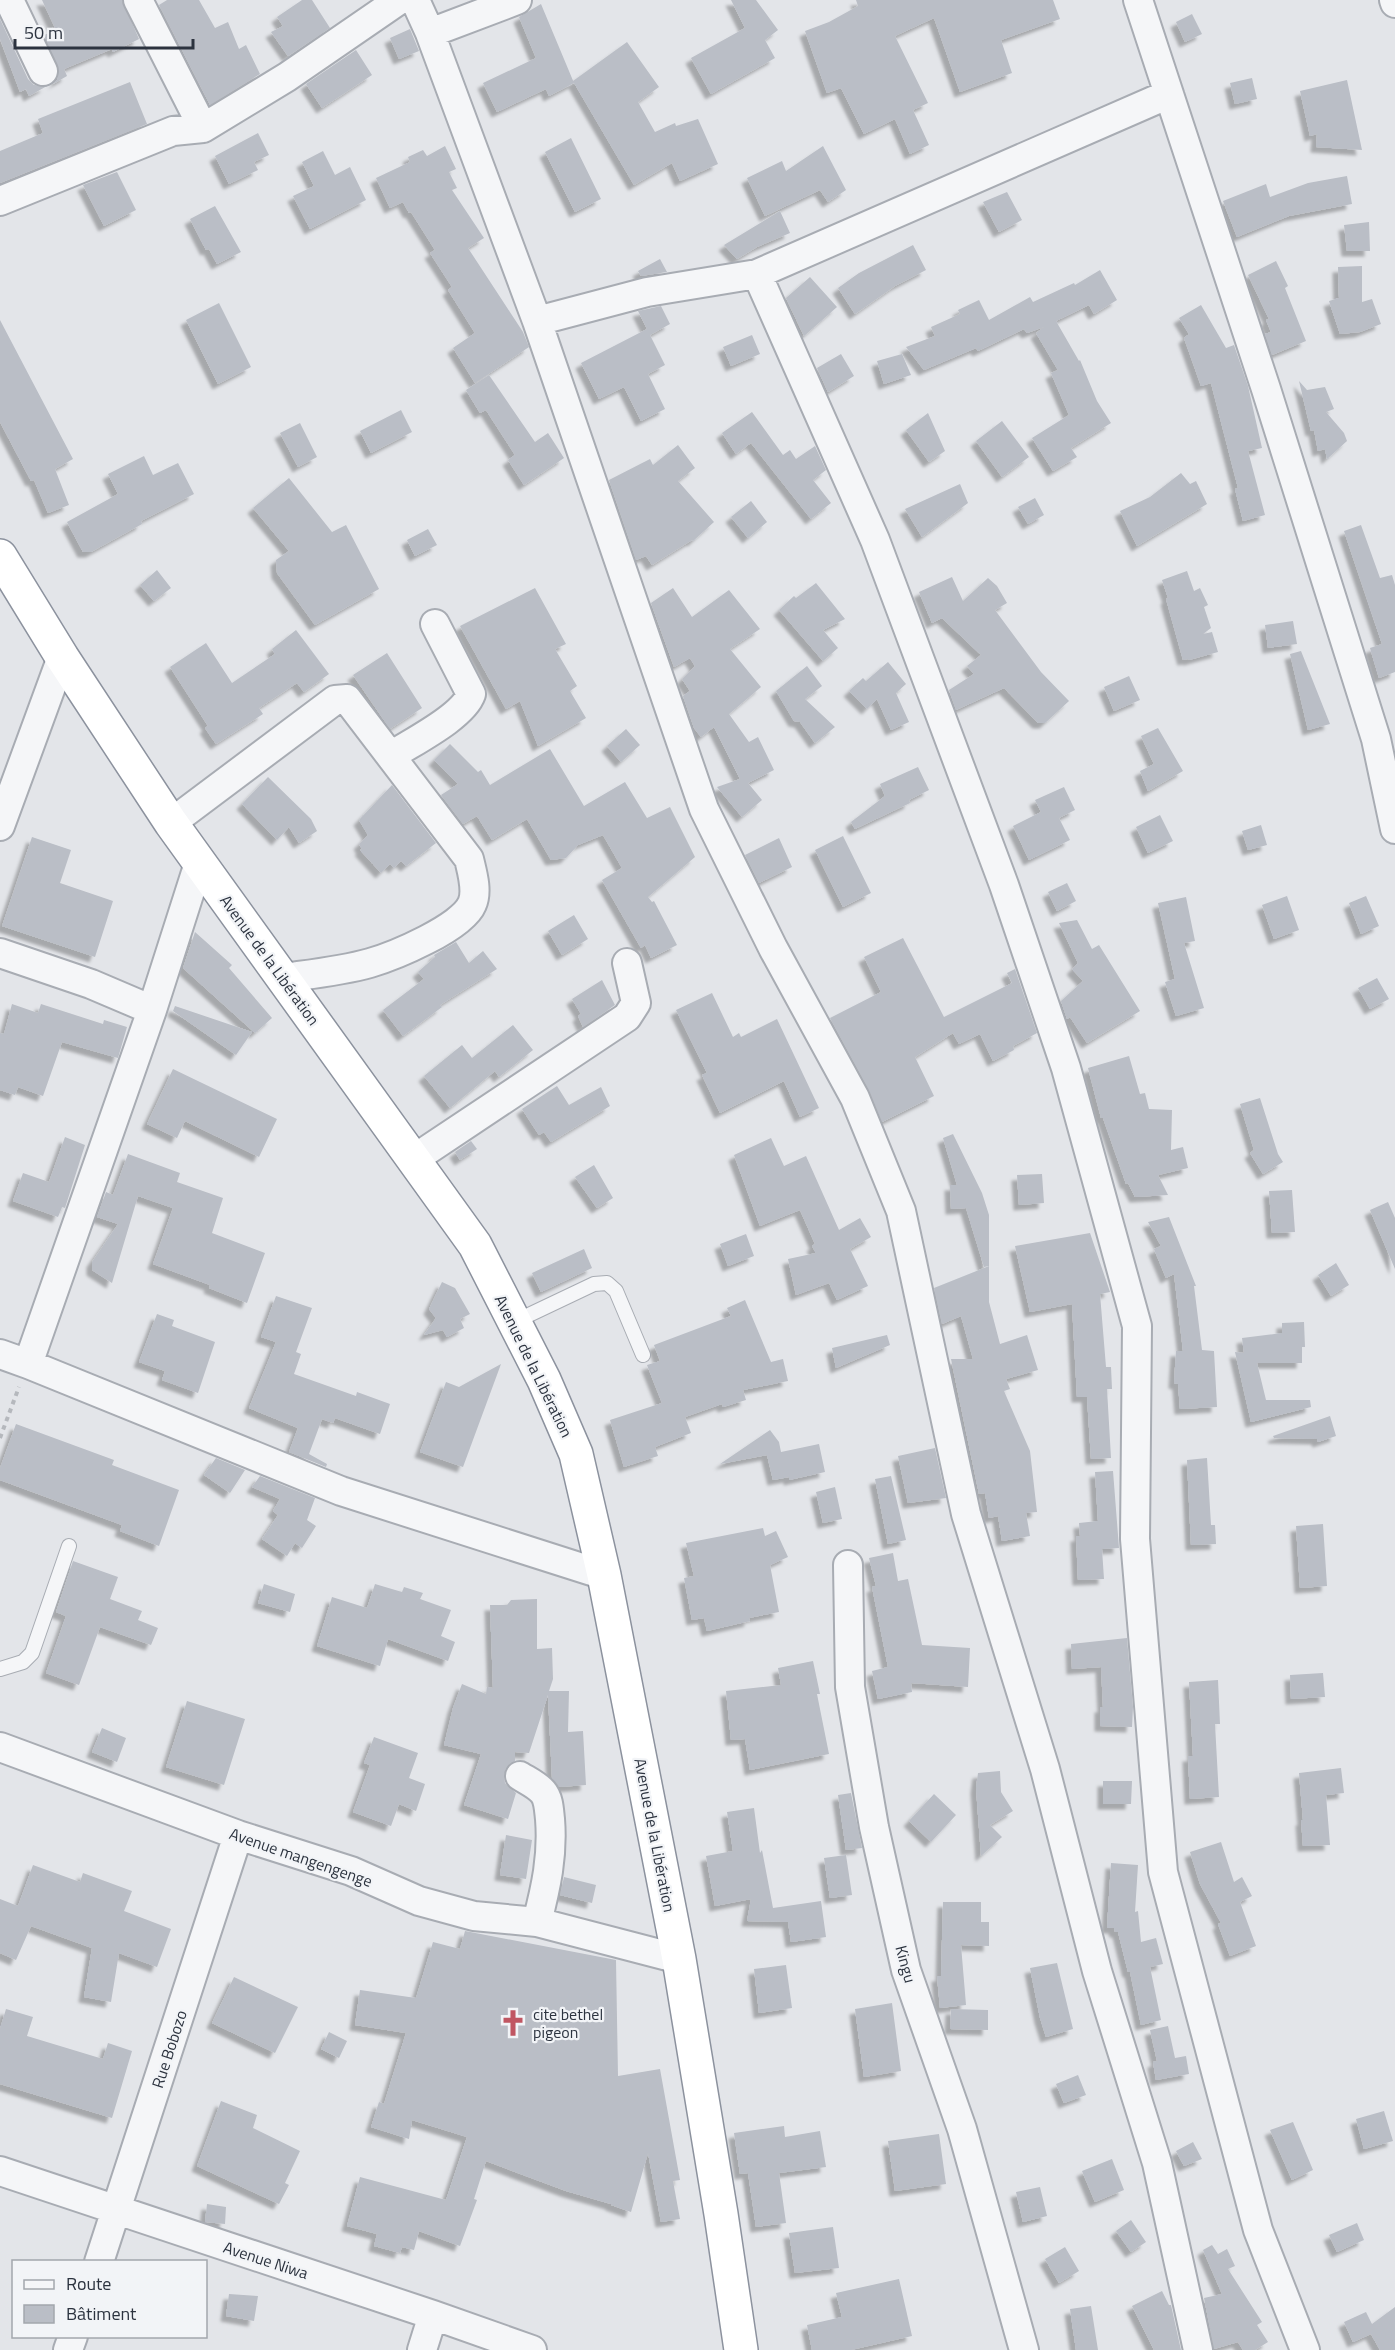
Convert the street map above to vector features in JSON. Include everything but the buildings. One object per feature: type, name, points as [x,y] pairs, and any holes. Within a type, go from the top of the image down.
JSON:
[{"type":"highway","name":"Avenue de la Libération","points":[[0,556],[62,657],[171,823],[475,1245],[544,1380],[576,1454],[604,1575],[679,1959],[741,2350]]},
{"type":"street","points":[[9,0],[43,71]]},
{"type":"street","points":[[138,0],[203,128]]},
{"type":"street","points":[[0,201],[173,131],[203,128],[287,77],[399,0]]},
{"type":"street","points":[[415,0],[430,33],[537,321],[704,809],[773,948],[855,1098],[901,1211],[966,1514],[1045,1769],[1097,1971],[1157,2163],[1198,2350]]},
{"type":"street","points":[[430,33],[517,0]]},
{"type":"street","points":[[1138,0],[1266,389],[1376,739],[1395,830]]},
{"type":"street","points":[[537,321],[647,292],[757,274],[1169,94]]},
{"type":"street","points":[[757,274],[875,540],[1004,885],[1066,1068],[1137,1326],[1135,1539],[1163,1872],[1258,2230],[1305,2350]]},
{"type":"street","points":[[391,756],[450,717],[468,702],[471,694],[435,624]]},
{"type":"street","points":[[0,826],[62,657]]},
{"type":"street","points":[[171,823],[335,700],[347,699],[469,859],[474,883],[472,904],[457,923],[404,950],[369,963],[283,978]]},
{"type":"street","points":[[28,1364],[152,1010],[199,863]]},
{"type":"street","points":[[0,953],[92,984],[152,1010]]},
{"type":"street","points":[[414,1159],[627,1017],[636,1003],[627,963]]},
{"type":"street","points":[[0,1354],[341,1491],[604,1575]]},
{"type":"street","name":"Kingu","points":[[848,1565],[850,1687],[874,1827],[906,1970],[962,2129],[1024,2350]]},
{"type":"street","name":"Avenue mangengenge","points":[[0,1747],[238,1835],[351,1871],[419,1901],[474,1916],[537,1922],[679,1959]]},
{"type":"street","points":[[520,1776],[536,1785],[545,1794],[549,1811],[552,1845],[548,1879],[537,1922]]},
{"type":"street","name":"Rue Bobozo","points":[[100,2260],[238,1835]]},
{"type":"street","name":"Avenue Niwa","points":[[0,2171],[434,2315],[532,2350]]},
{"type":"street","points":[[422,2350],[434,2315]]},
{"type":"lane","points":[[514,1322],[594,1284],[607,1283],[616,1291],[643,1355]]},
{"type":"lane","points":[[0,1669],[23,1662],[32,1653],[69,1546]]},
{"type":"path","points":[[0,1438],[28,1364]]},
{"type":"place","name":"cite bethel pigeon","points":[[513,2023]]}]
